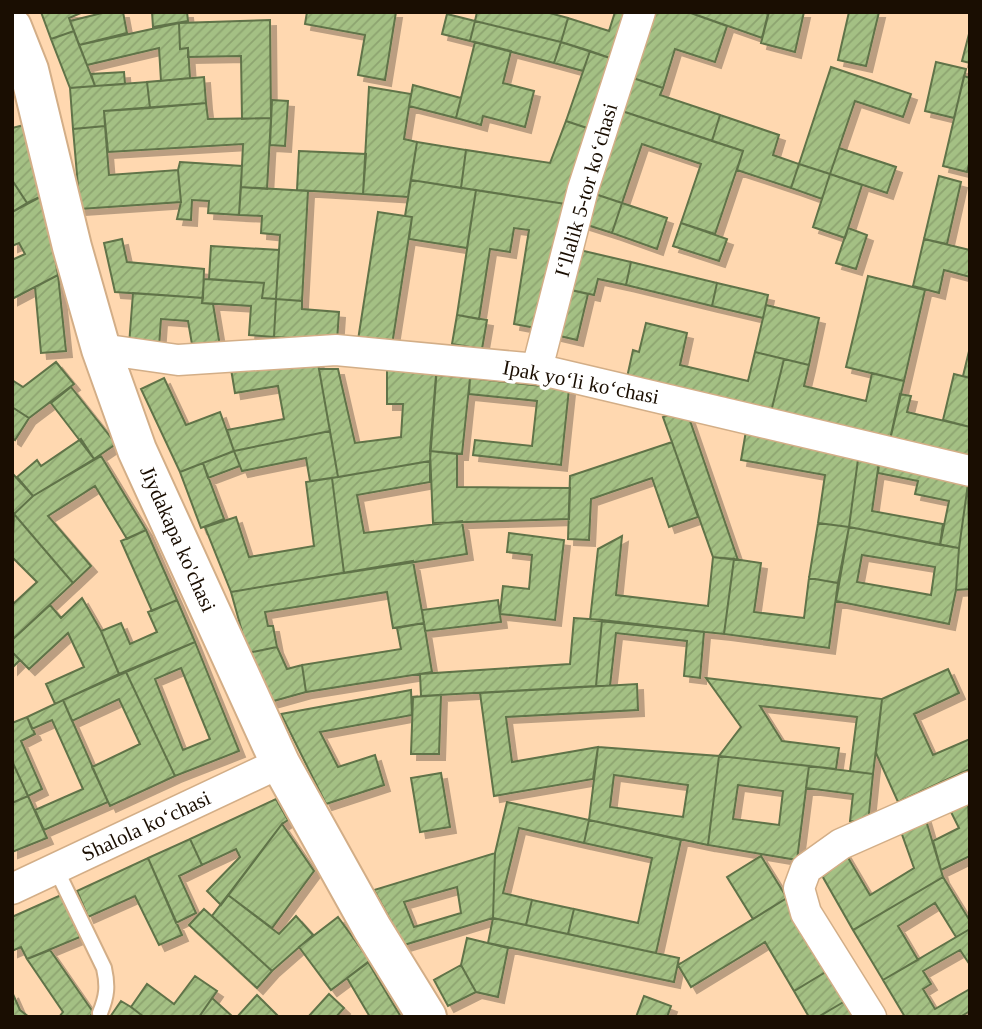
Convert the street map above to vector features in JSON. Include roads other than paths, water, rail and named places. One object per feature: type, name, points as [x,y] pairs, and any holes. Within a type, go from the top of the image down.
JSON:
[{"type":"street","name":"Iʻllalik 5-tor koʻchasi","points":[[537,369],[583,189],[640,12]]},
{"type":"street","name":"Jiydakapa ko'chasi","points":[[12,27],[29,70],[72,247],[101,349],[137,450],[280,763],[372,928],[426,1017]]},
{"type":"street","name":"Ipak yoʻli koʻchasi","points":[[101,349],[178,360],[336,349],[537,369],[970,471]]},
{"type":"street","name":"Shalola koʻchasi","points":[[12,889],[280,763]]},
{"type":"street","points":[[871,1017],[806,913],[799,888],[806,869],[841,844],[970,787]]},
{"type":"lane","points":[[56,869],[104,968],[107,996],[100,1013]]}]
